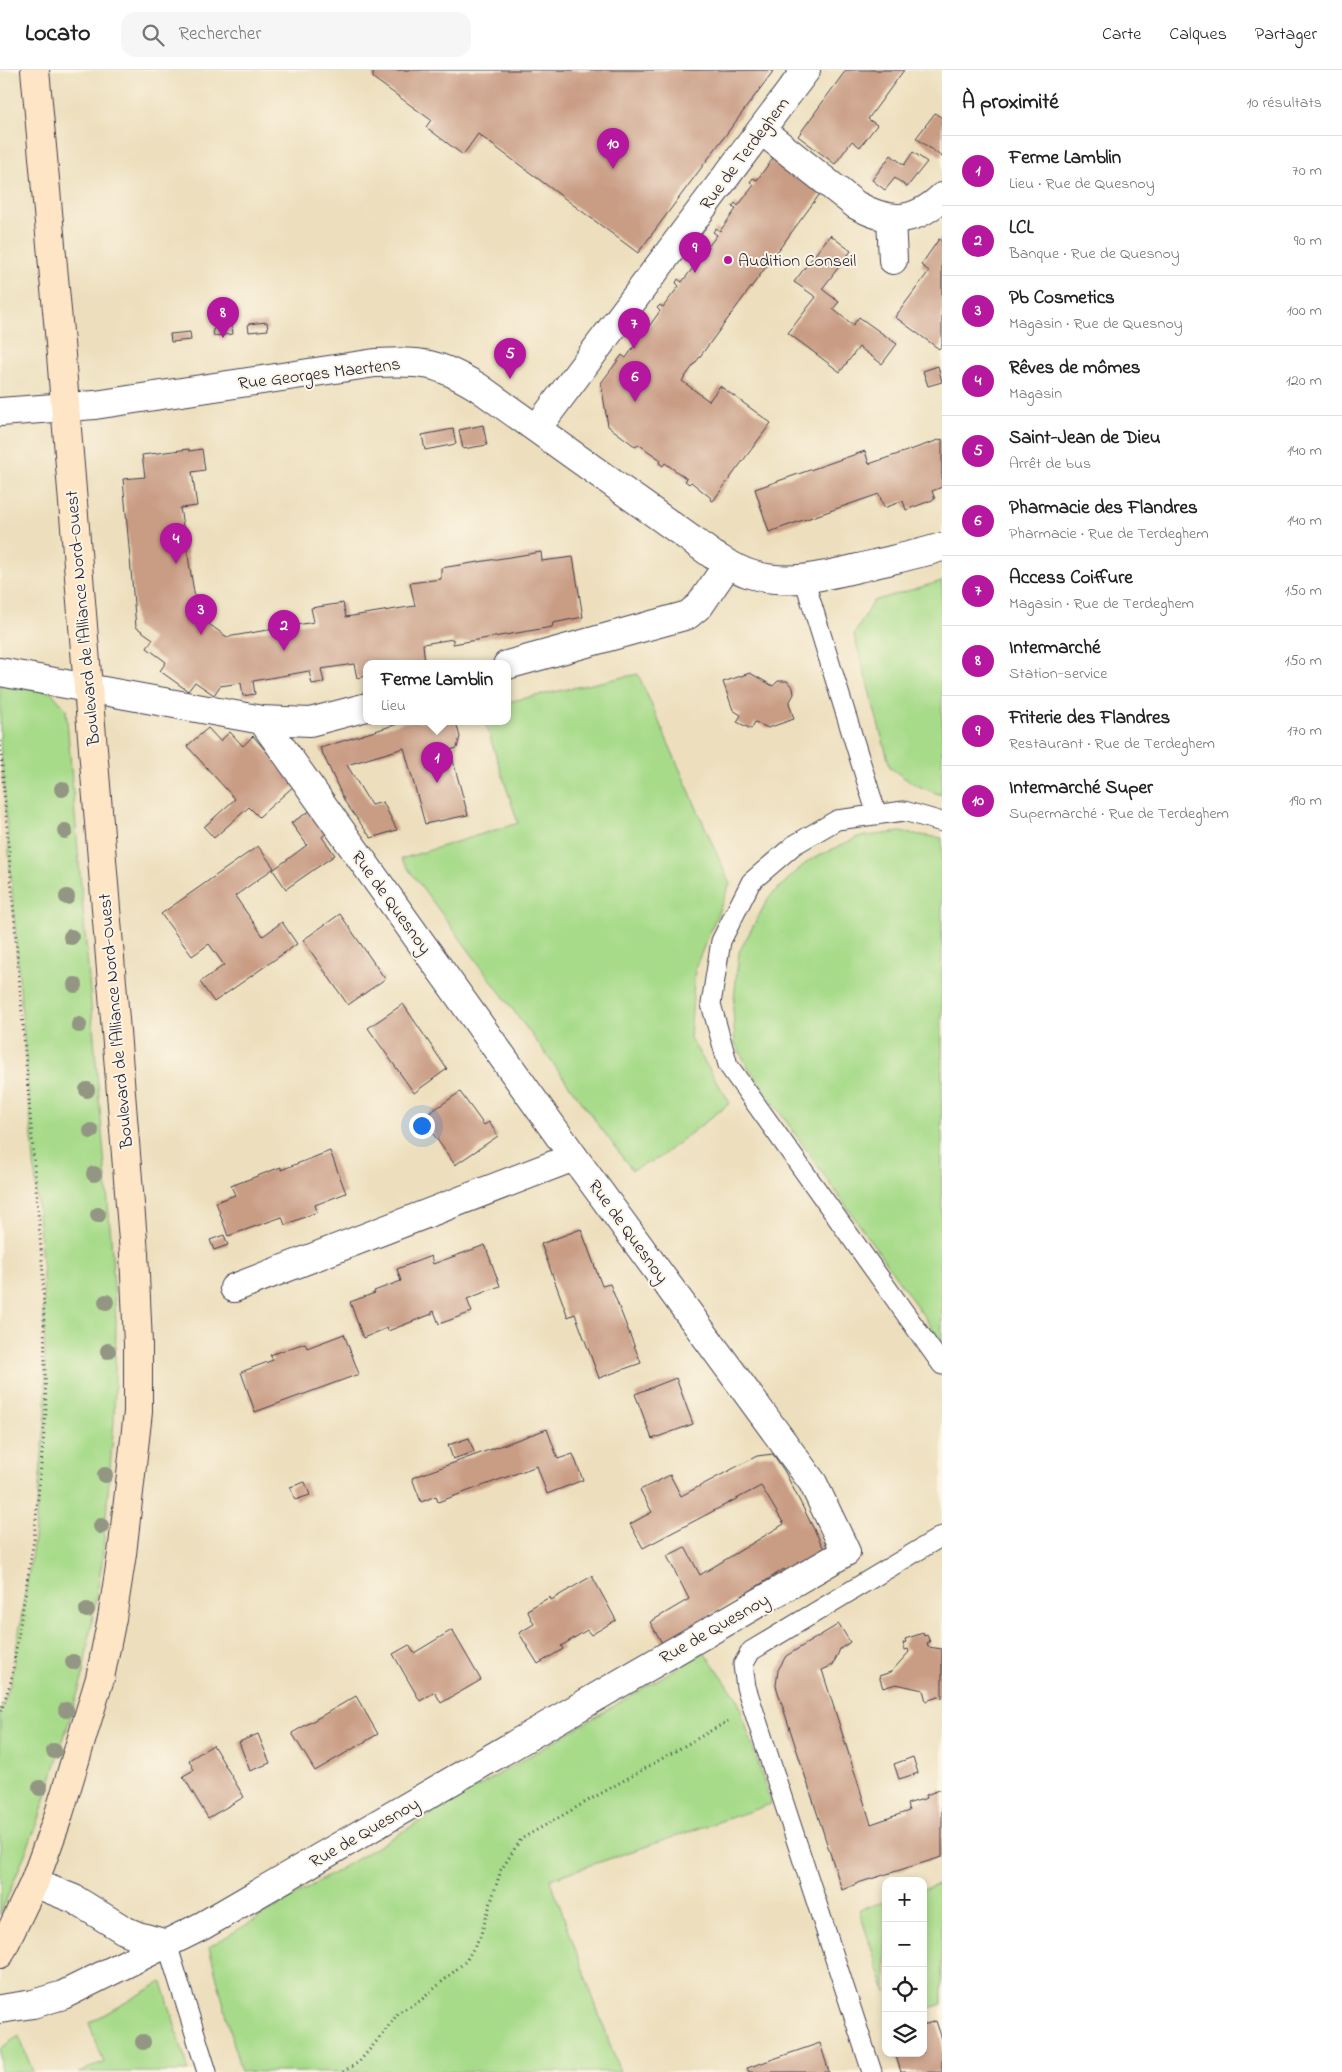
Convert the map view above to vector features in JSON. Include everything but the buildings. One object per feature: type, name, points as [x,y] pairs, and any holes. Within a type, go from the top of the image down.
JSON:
[{"type":"street","name":"Boulevard de l'Alliance Nord-Ouest","points":[[0,1954],[34,1883],[58,1816],[100,1678],[122,1554],[138,1412],[138,1344],[134,1253],[65,408],[35,70]]},
{"type":"street","name":"Rue de Terdeghem","points":[[537,428],[806,70]]},
{"type":"street","points":[[761,130],[856,205],[874,215],[891,219],[910,216],[932,206],[942,196]]},
{"type":"street","points":[[891,219],[893,260]]},
{"type":"street","name":"Rue Georges Maertens","points":[[0,412],[65,408],[375,363],[419,362],[436,366],[458,375],[537,428],[728,564]]},
{"type":"street","points":[[511,664],[688,615],[700,605],[728,564],[751,575],[804,579],[833,575],[942,547]]},
{"type":"street","points":[[0,672],[262,720],[310,722],[363,708]]},
{"type":"street","name":"Rue de Quesnoy","points":[[167,1944],[211,1921],[846,1552],[813,1483],[574,1157],[262,720]]},
{"type":"street","points":[[234,1288],[574,1157]]},
{"type":"street","points":[[34,1883],[74,1900],[124,1930],[167,1944]]},
{"type":"street","points":[[6,2008],[33,2004],[63,1994],[167,1944]]},
{"type":"lane","points":[[804,579],[877,815]]},
{"type":"lane","points":[[942,822],[904,811],[837,820],[794,845],[751,882],[721,941],[711,1004],[728,1065],[942,1365]]},
{"type":"lane","points":[[872,2072],[752,1707],[743,1665],[751,1651],[942,1536]]},
{"type":"lane","points":[[167,1944],[207,2072]]},
{"type":"path","points":[[0,741],[43,1274],[46,1412],[34,1539],[11,1681],[0,1714]]},
{"type":"path","points":[[342,2072],[359,2062],[399,2012],[420,2001],[466,1961],[480,1937],[501,1870],[521,1839],[752,1707]]},
{"type":"green space","points":[[942,581],[942,795],[914,784],[890,767],[854,635],[873,601]]},
{"type":"green space","points":[[638,674],[730,884],[695,968],[690,1038],[730,1103],[659,1158],[632,1170],[401,859],[518,823],[486,725],[511,725],[511,701]]},
{"type":"green space","points":[[0,683],[51,692],[66,709],[111,1238],[116,1322],[114,1422],[102,1563],[82,1679],[38,1822],[0,1915],[0,1714],[11,1681],[34,1539],[46,1412],[43,1274],[0,741]]},
{"type":"green space","points":[[900,832],[942,838],[942,1342],[748,1067],[735,1043],[733,1009],[739,952],[769,897],[808,861],[858,837]]},
{"type":"green space","points":[[704,1652],[737,1698],[771,1804],[550,1879],[620,2072],[241,2072],[209,1947]]},
{"type":"green space","points":[[942,1884],[942,2004],[927,2009],[927,1922],[927,1888]]},
{"type":"green space","points":[[882,1902],[882,1981],[859,1910]]},
{"type":"green space","points":[[162,1982],[189,2072],[78,2072],[104,2063],[89,2023]]},
{"type":"green space","points":[[19,2036],[33,2072],[0,2072],[0,2049]]},
{"type":"place","name":"Intermarché Super","points":[[613,169]]},
{"type":"place","name":"Audition Conseil","points":[[728,260]]},
{"type":"place","name":"Friterie des Flandres","points":[[695,273]]},
{"type":"place","name":"Intermarché","points":[[223,338]]},
{"type":"place","name":"Access Coiffure","points":[[634,349]]},
{"type":"place","name":"Saint-Jean de Dieu","points":[[510,379]]},
{"type":"place","name":"Pharmacie des Flandres","points":[[635,402]]},
{"type":"place","name":"Rêves de mômes","points":[[176,564]]},
{"type":"place","name":"Pb Cosmetics","points":[[201,635]]},
{"type":"place","name":"LCL","points":[[284,651]]},
{"type":"place","name":"Ferme Lamblin","points":[[437,783]]}]
